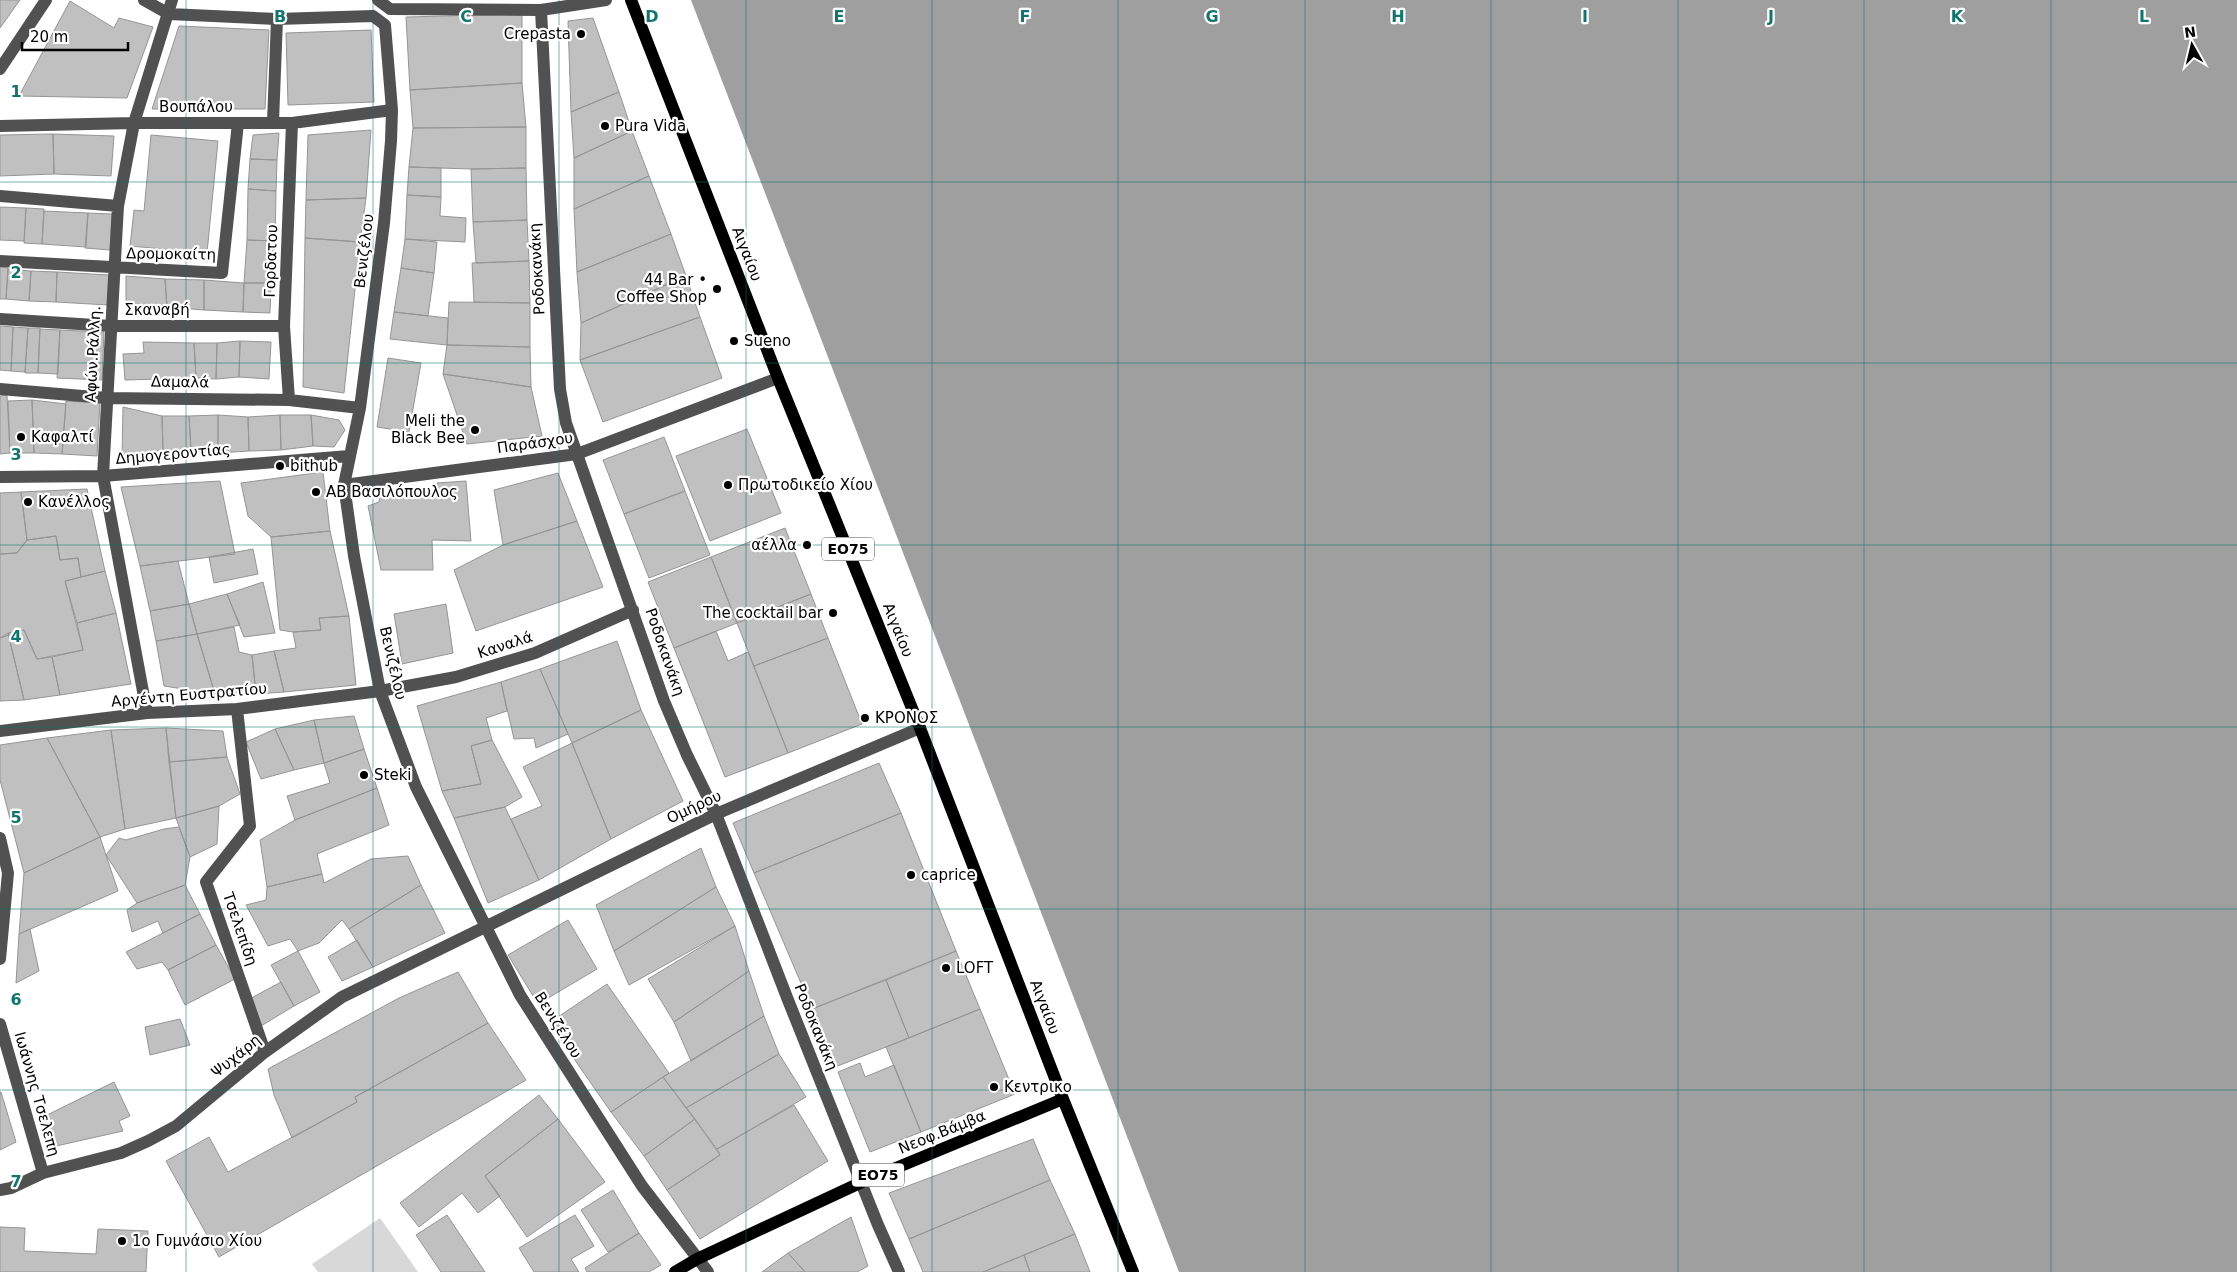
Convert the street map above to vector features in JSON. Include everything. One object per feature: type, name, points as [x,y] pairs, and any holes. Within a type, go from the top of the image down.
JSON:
[{"type":"main road","name":"Αιγαίου","points":[[631,0],[778,378],[920,728],[1063,1099],[1133,1272]]},
{"type":"main road","name":"Νεοφ.Βάμβα","points":[[697,1259],[862,1182],[1063,1099]]},
{"type":"main road","name":"ΕΟ75","points":[[675,1272],[697,1259]]},
{"type":"street","points":[[0,69],[46,0]]},
{"type":"street","points":[[144,0],[168,14],[277,19],[273,122]]},
{"type":"street","name":"Αφών.Ράλλη.","points":[[147,713],[103,476],[118,206],[134,123],[172,0]]},
{"type":"street","points":[[378,0],[390,9],[541,10],[606,0]]},
{"type":"street","name":"Ροδοκανάκη","points":[[541,10],[562,410],[664,701],[687,756],[716,814],[788,1000],[878,1225],[899,1272]]},
{"type":"street","name":"Βενιζέλου","points":[[277,19],[373,16],[385,25],[392,110],[384,223],[360,408],[344,485],[354,556],[380,690],[416,787],[520,995],[642,1186],[708,1272]]},
{"type":"street","name":"Βουπάλου","points":[[0,126],[134,123],[292,123],[392,110]]},
{"type":"street","name":"Δρομοκαίτη","points":[[0,261],[114,269],[222,273],[238,123]]},
{"type":"street","name":"Γορδατου","points":[[289,400],[284,326],[292,123]]},
{"type":"street","points":[[0,196],[118,206]]},
{"type":"street","name":"Σκαναβή","points":[[0,319],[111,326],[284,326]]},
{"type":"street","name":"Παράσχου","points":[[344,485],[577,454],[778,378]]},
{"type":"street","name":"Δαμαλά","points":[[0,389],[106,398],[289,400],[360,408]]},
{"type":"street","name":"Δημογεροντίας","points":[[0,477],[103,476],[349,456]]},
{"type":"street","name":"Καναλά","points":[[380,690],[456,678],[526,656],[633,610]]},
{"type":"street","name":"Αργέντη Ευστρατίου","points":[[0,731],[147,713],[237,709],[380,690]]},
{"type":"street","name":"Τσελεπίδη","points":[[237,709],[250,826],[206,882],[265,1052]]},
{"type":"street","name":"Ομήρου","points":[[486,926],[716,814],[920,728]]},
{"type":"street","points":[[0,838],[8,873],[0,959]]},
{"type":"street","name":"Ψυχάρη","points":[[0,1190],[11,1188],[43,1173],[121,1153],[169,1130],[193,1113],[265,1052],[342,997],[486,926]]},
{"type":"street","name":"Ιωάννης Τσελεπη","points":[[0,1024],[43,1173]]},
{"type":"shaded area","points":[[691,0],[2237,0],[2237,1272],[1179,1272]]},
{"type":"shaded area","points":[[380,1218],[418,1272],[318,1272],[312,1264]]},
{"type":"building","points":[[0,0],[20,0],[0,28]]},
{"type":"building","points":[[70,1],[114,28],[119,18],[153,27],[127,98],[19,96]]},
{"type":"building","points":[[522,14],[522,83],[410,90],[406,17]]},
{"type":"building","points":[[593,18],[619,92],[571,112],[568,21]]},
{"type":"building","points":[[179,26],[269,30],[265,109],[152,109]]},
{"type":"building","points":[[371,30],[374,102],[288,105],[286,33]]},
{"type":"building","points":[[522,83],[526,127],[413,128],[410,90]]},
{"type":"building","points":[[619,92],[632,131],[574,158],[571,112]]},
{"type":"building","points":[[526,127],[526,168],[409,167],[413,128]]},
{"type":"building","points":[[371,130],[366,198],[306,200],[308,135]]},
{"type":"building","points":[[632,131],[649,176],[574,209],[574,158]]},
{"type":"building","points":[[279,133],[277,160],[250,159],[253,135]]},
{"type":"building","points":[[53,134],[54,174],[0,176],[0,135]]},
{"type":"building","points":[[53,134],[114,136],[111,176],[54,174]]},
{"type":"building","points":[[151,135],[218,141],[207,253],[130,246],[134,210],[144,211]]},
{"type":"building","points":[[250,159],[277,160],[276,191],[248,189]]},
{"type":"building","points":[[409,167],[441,168],[441,197],[407,195]]},
{"type":"building","points":[[526,168],[527,220],[473,222],[471,169]]},
{"type":"building","points":[[649,176],[671,234],[577,272],[574,209]]},
{"type":"building","points":[[248,189],[276,191],[275,241],[247,240]]},
{"type":"building","points":[[407,195],[441,197],[440,216],[466,218],[465,242],[405,239]]},
{"type":"building","points":[[366,198],[360,242],[305,238],[306,200]]},
{"type":"building","points":[[0,207],[26,208],[24,241],[0,240]]},
{"type":"building","points":[[26,208],[44,209],[42,244],[24,243]]},
{"type":"building","points":[[44,211],[88,213],[86,247],[42,244]]},
{"type":"building","points":[[88,213],[112,214],[110,250],[85,248]]},
{"type":"building","points":[[527,220],[529,261],[476,263],[473,222]]},
{"type":"building","points":[[671,234],[686,276],[581,323],[577,272]]},
{"type":"building","points":[[305,238],[360,242],[344,393],[303,387]]},
{"type":"building","points":[[405,239],[437,242],[434,273],[401,268]]},
{"type":"building","points":[[247,240],[275,241],[271,283],[244,283]]},
{"type":"building","points":[[529,261],[530,303],[474,302],[472,263]]},
{"type":"building","points":[[0,267],[8,268],[6,299],[0,299]]},
{"type":"building","points":[[401,268],[434,273],[428,316],[394,312]]},
{"type":"building","points":[[8,269],[31,271],[29,301],[6,299]]},
{"type":"building","points":[[31,271],[57,272],[56,302],[29,301]]},
{"type":"building","points":[[57,272],[109,275],[108,305],[56,302]]},
{"type":"building","points":[[126,276],[165,279],[167,307],[126,303]]},
{"type":"building","points":[[686,276],[700,317],[580,360],[581,323]]},
{"type":"building","points":[[165,279],[204,280],[204,310],[167,307]]},
{"type":"building","points":[[204,280],[244,283],[243,312],[204,310]]},
{"type":"building","points":[[244,283],[271,283],[270,313],[243,312]]},
{"type":"building","points":[[449,302],[530,303],[530,347],[447,345]]},
{"type":"building","points":[[394,312],[448,318],[447,345],[390,339]]},
{"type":"building","points":[[700,317],[722,378],[603,422],[580,360]]},
{"type":"building","points":[[0,326],[13,327],[11,371],[0,370]]},
{"type":"building","points":[[13,327],[28,328],[25,372],[11,371]]},
{"type":"building","points":[[28,328],[40,328],[38,373],[25,373]]},
{"type":"building","points":[[40,329],[60,330],[58,374],[38,373]]},
{"type":"building","points":[[60,330],[104,332],[102,380],[57,378]]},
{"type":"building","points":[[240,341],[271,342],[269,379],[239,377]]},
{"type":"building","points":[[240,341],[239,377],[216,379],[217,343]]},
{"type":"building","points":[[143,342],[194,343],[196,378],[125,380],[123,354],[144,353]]},
{"type":"building","points":[[194,343],[217,343],[216,379],[196,378]]},
{"type":"building","points":[[447,345],[530,347],[531,387],[443,374]]},
{"type":"building","points":[[388,358],[421,363],[409,432],[377,427]]},
{"type":"building","points":[[443,374],[531,387],[542,436],[467,444]]},
{"type":"building","points":[[7,395],[10,453],[0,454],[0,396]]},
{"type":"building","points":[[32,400],[34,453],[10,453],[8,401]]},
{"type":"building","points":[[32,400],[66,404],[62,454],[34,453]]},
{"type":"building","points":[[66,401],[100,403],[97,456],[62,454]]},
{"type":"building","points":[[123,407],[162,416],[163,450],[122,456]]},
{"type":"building","points":[[218,415],[248,417],[249,451],[218,453]]},
{"type":"building","points":[[218,415],[218,453],[191,450],[189,416]]},
{"type":"building","points":[[280,415],[311,415],[313,446],[281,450]]},
{"type":"building","points":[[280,415],[281,450],[249,451],[248,417]]},
{"type":"building","points":[[311,415],[339,420],[345,430],[334,447],[313,446]]},
{"type":"building","points":[[162,416],[189,416],[191,450],[163,450]]},
{"type":"building","name":"Πρωτοδικείο Χίου","points":[[747,429],[781,513],[710,541],[676,456]]},
{"type":"building","points":[[664,437],[685,491],[624,514],[603,460]]},
{"type":"building","points":[[323,472],[330,531],[271,537],[248,516],[241,483]]},
{"type":"building","points":[[558,473],[577,521],[503,545],[494,490]]},
{"type":"building","points":[[220,481],[235,554],[140,566],[121,487]]},
{"type":"building","points":[[466,481],[471,541],[432,540],[433,570],[381,570],[368,506],[379,502],[380,492],[438,494],[437,483]]},
{"type":"building","points":[[87,489],[105,571],[81,577],[78,558],[60,560],[56,536],[27,540],[21,492]]},
{"type":"building","points":[[685,491],[710,555],[649,578],[624,514]]},
{"type":"building","points":[[21,492],[27,540],[17,553],[0,554],[0,493]]},
{"type":"building","points":[[577,521],[603,587],[476,631],[454,570],[503,545]]},
{"type":"building","points":[[785,528],[811,594],[737,623],[711,557]]},
{"type":"building","points":[[330,531],[349,616],[319,618],[321,630],[293,632],[280,630],[271,537]]},
{"type":"building","points":[[56,536],[60,560],[78,558],[81,577],[65,581],[83,650],[37,659],[24,630],[0,638],[0,554],[17,553],[27,540]]},
{"type":"building","points":[[253,549],[258,574],[214,583],[209,557]]},
{"type":"building","points":[[711,557],[737,623],[674,648],[648,582]]},
{"type":"building","points":[[178,561],[189,604],[150,611],[140,566]]},
{"type":"building","points":[[105,571],[116,613],[77,623],[65,581]]},
{"type":"building","points":[[263,582],[275,633],[244,637],[227,594]]},
{"type":"building","points":[[227,594],[240,625],[197,634],[189,604]]},
{"type":"building","points":[[811,594],[828,638],[754,666],[737,623]]},
{"type":"building","points":[[189,604],[197,634],[156,641],[150,611]]},
{"type":"building","points":[[446,604],[453,653],[402,664],[394,614]]},
{"type":"building","points":[[116,613],[131,684],[60,695],[52,657],[83,650],[77,623]]},
{"type":"building","points":[[349,616],[356,685],[284,692],[274,651],[296,648],[293,632],[321,630],[319,618]]},
{"type":"building","points":[[234,627],[239,652],[252,655],[256,694],[215,694],[197,634]]},
{"type":"building","points":[[24,630],[37,659],[52,657],[60,695],[24,700],[8,633]]},
{"type":"building","points":[[716,631],[728,661],[748,652],[788,753],[725,777],[674,648]]},
{"type":"building","points":[[8,633],[24,700],[0,701],[0,638]]},
{"type":"building","points":[[197,634],[215,694],[164,686],[156,641]]},
{"type":"building","points":[[828,638],[862,724],[788,753],[754,666]]},
{"type":"building","points":[[617,641],[641,710],[572,743],[540,669]]},
{"type":"building","points":[[274,651],[284,692],[256,694],[252,655]]},
{"type":"building","points":[[540,669],[568,734],[536,748],[534,738],[514,739],[501,682]]},
{"type":"building","points":[[501,682],[507,711],[486,718],[492,740],[471,746],[481,784],[442,791],[417,706]]},
{"type":"building","points":[[641,710],[683,801],[611,839],[572,743]]},
{"type":"building","points":[[354,716],[364,749],[324,763],[314,720]]},
{"type":"building","points":[[314,720],[324,763],[294,770],[275,729]]},
{"type":"building","points":[[166,728],[176,818],[125,829],[111,730]]},
{"type":"building","points":[[166,728],[223,731],[227,757],[169,762]]},
{"type":"building","points":[[275,729],[294,770],[261,779],[246,742]]},
{"type":"building","points":[[111,730],[125,829],[100,837],[47,738]]},
{"type":"building","points":[[47,738],[100,837],[24,873],[0,780],[0,745]]},
{"type":"building","points":[[492,740],[522,797],[505,807],[454,818],[442,791],[481,784],[471,746]]},
{"type":"building","points":[[572,743],[611,839],[539,880],[511,819],[542,806],[523,767]]},
{"type":"building","points":[[364,749],[377,788],[295,820],[287,796],[330,783],[324,763]]},
{"type":"building","points":[[227,757],[240,794],[219,806],[176,818],[169,762]]},
{"type":"building","points":[[879,763],[901,813],[754,873],[733,823]]},
{"type":"building","points":[[377,788],[389,825],[317,854],[322,874],[267,887],[260,840],[295,820]]},
{"type":"building","points":[[219,806],[217,844],[190,857],[176,818]]},
{"type":"building","points":[[505,807],[539,880],[488,903],[454,818]]},
{"type":"building","points":[[901,813],[956,951],[812,1009],[754,873]]},
{"type":"building","points":[[179,827],[190,857],[185,885],[137,903],[106,855],[119,838],[126,840],[164,829]]},
{"type":"building","points":[[100,837],[118,891],[19,934],[24,873]]},
{"type":"building","points":[[701,848],[716,887],[614,951],[596,905]]},
{"type":"building","points":[[408,856],[421,885],[349,929],[342,920],[319,943],[298,951],[290,939],[268,946],[246,905],[266,900],[267,887],[322,874],[324,883],[371,859]]},
{"type":"building","points":[[185,885],[200,914],[163,933],[158,921],[132,932],[127,910],[137,903]]},
{"type":"building","points":[[421,885],[445,933],[373,967],[349,929]]},
{"type":"building","points":[[716,887],[735,926],[629,985],[614,951]]},
{"type":"building","points":[[200,914],[216,945],[168,970],[162,962],[137,969],[126,952]]},
{"type":"building","points":[[568,920],[597,969],[538,1004],[508,955]]},
{"type":"building","points":[[735,926],[749,971],[674,1022],[648,979]]},
{"type":"building","points":[[30,929],[39,971],[16,983],[19,934]]},
{"type":"building","points":[[357,940],[373,967],[342,981],[328,957]]},
{"type":"building","points":[[216,945],[235,979],[185,1005],[168,970]]},
{"type":"building","points":[[298,951],[320,992],[294,1006],[271,965]]},
{"type":"building","points":[[956,951],[980,1009],[909,1038],[886,980]]},
{"type":"building","points":[[749,971],[764,1016],[691,1061],[674,1022]]},
{"type":"building","points":[[458,972],[488,1023],[355,1097],[357,1102],[292,1138],[274,1095],[268,1069],[399,998]]},
{"type":"building","points":[[886,980],[909,1038],[835,1067],[812,1009]]},
{"type":"building","points":[[281,982],[294,1006],[256,1029],[244,1002]]},
{"type":"building","points":[[607,984],[669,1073],[611,1112],[549,1023]]},
{"type":"building","points":[[980,1009],[1015,1094],[921,1132],[886,1047]]},
{"type":"building","points":[[764,1016],[779,1054],[686,1108],[663,1077]]},
{"type":"building","points":[[180,1019],[190,1045],[150,1055],[145,1027]]},
{"type":"building","points":[[488,1023],[526,1080],[219,1257],[166,1161],[209,1137],[228,1172],[357,1102],[355,1097]]},
{"type":"building","points":[[779,1054],[806,1097],[717,1149],[686,1108]]},
{"type":"building","points":[[860,1063],[865,1077],[894,1065],[921,1132],[870,1152],[838,1072]]},
{"type":"building","points":[[663,1077],[695,1119],[644,1156],[611,1112]]},
{"type":"building","points":[[114,1082],[130,1116],[119,1121],[123,1131],[56,1146],[43,1117]]},
{"type":"building","points":[[0,1092],[16,1142],[0,1150]]},
{"type":"building","points":[[539,1095],[558,1119],[485,1176],[500,1196],[478,1213],[462,1193],[419,1227],[400,1203]]},
{"type":"building","points":[[794,1105],[828,1161],[700,1239],[667,1190],[720,1155],[717,1149]]},
{"type":"building","points":[[558,1119],[605,1182],[527,1237],[485,1176]]},
{"type":"building","points":[[695,1119],[720,1155],[667,1190],[644,1156]]},
{"type":"building","points":[[1033,1139],[1050,1180],[909,1239],[889,1193]]},
{"type":"building","points":[[1050,1180],[1075,1234],[983,1272],[923,1272],[909,1239]]},
{"type":"building","points":[[613,1190],[639,1233],[608,1252],[581,1210]]},
{"type":"building","points":[[447,1215],[485,1272],[441,1272],[416,1235]]},
{"type":"building","points":[[575,1215],[594,1246],[571,1259],[579,1272],[534,1272],[519,1248]]},
{"type":"building","points":[[851,1217],[868,1266],[857,1272],[805,1272],[788,1253]]},
{"type":"building","name":"1ο Γυμνάσιο Χίου","points":[[0,1227],[25,1228],[24,1251],[96,1254],[98,1229],[148,1231],[146,1272],[0,1272]]},
{"type":"building","points":[[639,1233],[661,1265],[649,1272],[587,1272],[585,1268]]},
{"type":"building","points":[[1075,1234],[1090,1272],[1030,1272],[1024,1255]]},
{"type":"building","points":[[788,1253],[805,1272],[762,1272]]},
{"type":"building","points":[[1024,1255],[1030,1272],[983,1272]]},
{"type":"place","name":"Crepasta","points":[[581,34]]},
{"type":"place","name":"Pura Vida","points":[[605,126]]},
{"type":"place","name":"44 Bar • Coffee Shop","points":[[717,289]]},
{"type":"place","name":"Sueno","points":[[734,341]]},
{"type":"place","name":"Meli the Black Bee","points":[[475,430]]},
{"type":"place","name":"Καφαλτί","points":[[21,437]]},
{"type":"place","name":"bithub","points":[[280,466]]},
{"type":"place","name":"Πρωτοδικείο Χίου","points":[[728,485]]},
{"type":"place","name":"ΑΒ Βασιλόπουλος","points":[[316,492]]},
{"type":"place","name":"Κανέλλος","points":[[28,502]]},
{"type":"place","name":"αέλλα","points":[[807,545]]},
{"type":"place","name":"The cocktail bar","points":[[833,613]]},
{"type":"place","name":"ΚΡΟΝΟΣ","points":[[865,718]]},
{"type":"place","name":"Steki","points":[[364,775]]},
{"type":"place","name":"caprice","points":[[911,875]]},
{"type":"place","name":"LOFT","points":[[946,968]]},
{"type":"place","name":"Κεντρικο","points":[[994,1087]]},
{"type":"place","name":"1ο Γυμνάσιο Χίου","points":[[122,1241]]}]
